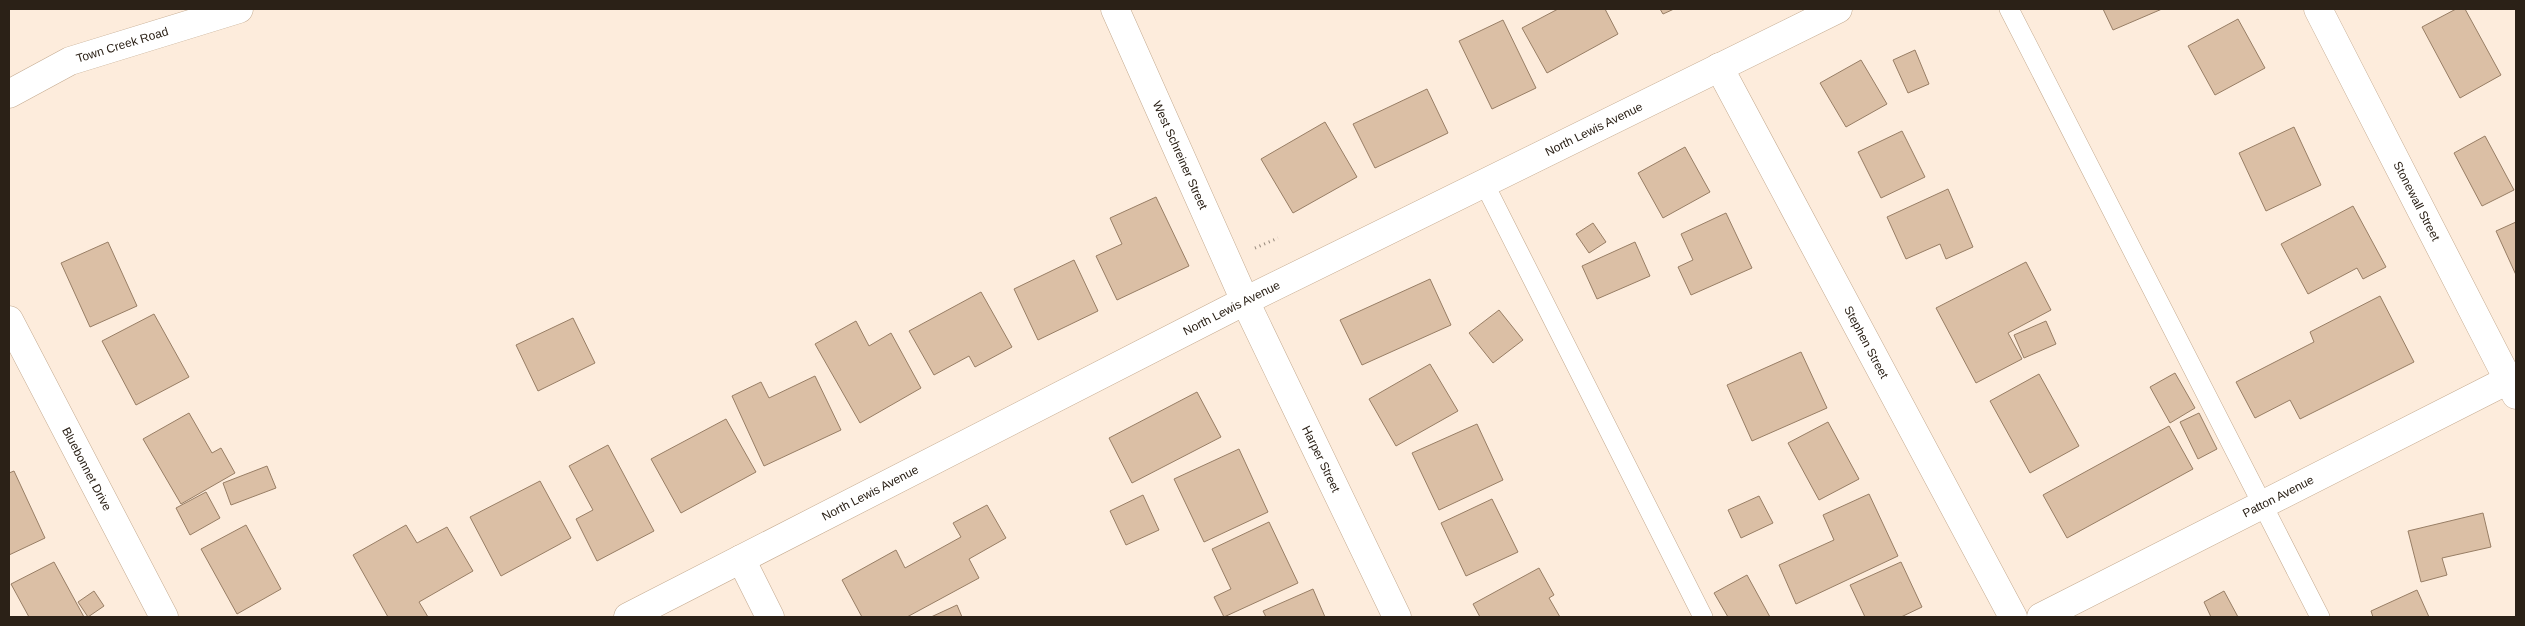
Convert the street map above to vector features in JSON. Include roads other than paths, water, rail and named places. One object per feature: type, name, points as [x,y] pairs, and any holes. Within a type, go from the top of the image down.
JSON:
[{"type":"street","name":"Town Creek Road","points":[[9,94],[70,61],[239,9]]},
{"type":"street","name":"West Schreiner Street","points":[[1115,9],[1245,301]]},
{"type":"street","name":"North Lewis Avenue","points":[[628,617],[1245,301],[1838,9]]},
{"type":"street","name":"Stonewall Street","points":[[2318,9],[2514,384]]},
{"type":"street","name":"Stephen Street","points":[[1720,68],[2013,617]]},
{"type":"street","name":"Harper Street","points":[[1245,301],[1398,617]]},
{"type":"street","name":"Bluebonnet Drive","points":[[9,320],[164,617]]},
{"type":"street","name":"Patton Avenue","points":[[2041,617],[2263,504],[2514,384]]},
{"type":"street","points":[[740,559],[770,617]]},
{"type":"lane","points":[[2008,9],[2320,617]]},
{"type":"lane","points":[[1484,184],[1703,617]]}]
